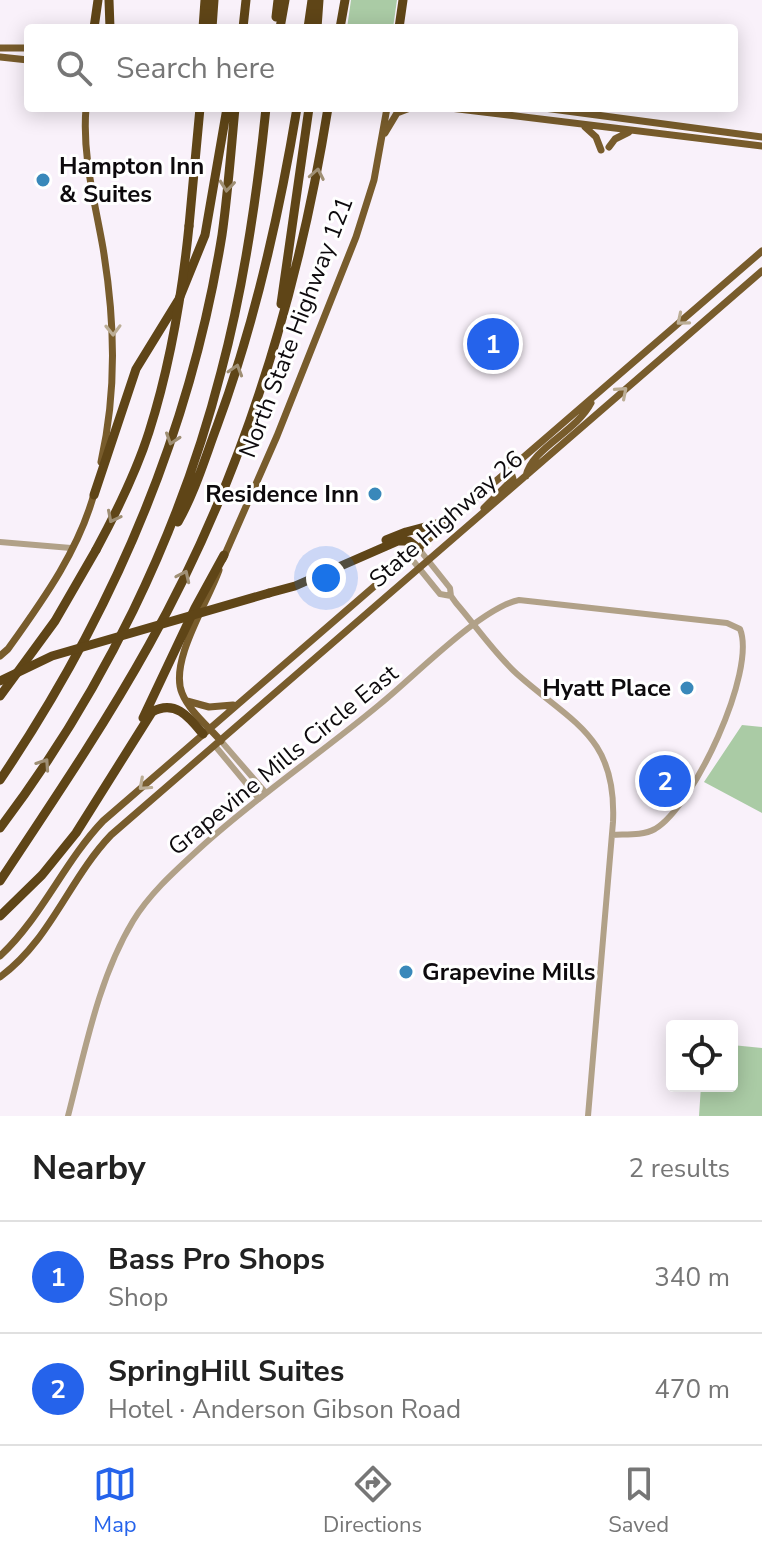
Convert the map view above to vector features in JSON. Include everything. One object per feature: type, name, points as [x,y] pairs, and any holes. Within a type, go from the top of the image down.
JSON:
[{"type":"highway","points":[[93,24],[98,0]]},
{"type":"highway","points":[[109,0],[110,24]]},
{"type":"highway","points":[[203,24],[205,0]]},
{"type":"highway","points":[[212,24],[214,0]]},
{"type":"highway","points":[[243,24],[246,0]]},
{"type":"highway","points":[[277,24],[278,0]]},
{"type":"highway","points":[[278,24],[285,0]]},
{"type":"highway","points":[[309,24],[312,0]]},
{"type":"highway","points":[[317,24],[319,0]]},
{"type":"highway","points":[[341,24],[345,0]]},
{"type":"highway","points":[[400,24],[403,0]]},
{"type":"highway","points":[[2,689],[55,621],[96,550],[116,513],[149,433],[172,338],[189,226],[200,112]]},
{"type":"highway","points":[[94,495],[136,369],[179,299],[205,235],[226,112]]},
{"type":"highway","points":[[0,780],[55,696],[95,624],[152,495],[172,440],[204,324],[221,242],[235,112]]},
{"type":"highway","points":[[0,828],[64,736],[96,683],[163,545],[196,457],[237,304],[265,112]]},
{"type":"highway","points":[[163,545],[180,518],[200,473],[230,391],[273,237],[296,112]]},
{"type":"highway","points":[[270,358],[290,255],[308,112]]},
{"type":"highway","points":[[0,881],[105,718],[173,599],[218,503],[259,398],[295,276],[327,112]]},
{"type":"highway","points":[[349,561],[397,534],[455,519]]},
{"type":"highway","points":[[2,689],[52,656],[295,586],[398,541],[409,541],[419,549]]},
{"type":"highway","points":[[0,916],[35,883],[76,833],[104,791],[140,728],[189,619],[224,555]]},
{"type":"highway","points":[[140,728],[152,712],[172,707],[185,713],[206,731]]},
{"type":"main road","points":[[0,48],[24,48]]},
{"type":"main road","points":[[0,57],[24,60]]},
{"type":"main road","points":[[0,656],[54,584],[71,548],[94,495],[109,423],[114,362],[113,313],[86,161],[86,112]]},
{"type":"main road","name":"North State Highway 121","points":[[185,700],[178,681],[181,663],[224,555],[277,436],[356,237],[374,180],[386,112]]},
{"type":"main road","points":[[381,142],[400,112]]},
{"type":"main road","points":[[480,112],[762,146]]},
{"type":"main road","points":[[574,112],[762,137]]},
{"type":"main road","points":[[584,126],[605,148],[631,131]]},
{"type":"main road","name":"State Highway 26","points":[[0,956],[38,912],[88,838],[237,704],[762,251]]},
{"type":"main road","name":"State Highway 26","points":[[0,977],[22,959],[41,937],[104,842],[762,271]]},
{"type":"main road","points":[[716,291],[726,302]]},
{"type":"main road","points":[[525,477],[530,463],[582,419],[593,398]]},
{"type":"main road","points":[[479,517],[494,496],[513,479],[510,469]]},
{"type":"main road","points":[[185,700],[209,707],[224,708],[237,704]]},
{"type":"main road","points":[[185,700],[218,744]]},
{"type":"street","points":[[0,542],[71,548]]},
{"type":"street","points":[[419,549],[474,625],[514,671],[581,727],[597,747],[606,767],[612,794],[612,835],[588,1116]]},
{"type":"street","points":[[410,557],[440,594],[451,596]]},
{"type":"street","name":"Grapevine Mills Circle East","points":[[68,1116],[104,985],[134,920],[175,870],[494,609],[519,600],[727,623],[740,629],[742,642],[737,684],[725,724],[690,789],[653,831],[612,835]]},
{"type":"street","points":[[218,744],[266,793]]},
{"type":"street","points":[[218,744],[259,799]]},
{"type":"green space","points":[[351,0],[397,0],[394,24],[348,24]]},
{"type":"green space","points":[[742,725],[762,727],[762,813],[704,782]]},
{"type":"green space","points":[[738,1046],[762,1048],[762,1116],[699,1116],[701,1092],[738,1092]]},
{"type":"place","name":"Hampton Inn & Suites","points":[[43,180]]},
{"type":"place","name":"Bass Pro Shops","points":[[493,344]]},
{"type":"place","name":"Residence Inn","points":[[375,494]]},
{"type":"place","name":"Hyatt Place","points":[[687,688]]},
{"type":"place","name":"SpringHill Suites","points":[[665,781]]},
{"type":"place","name":"Grapevine Mills","points":[[406,972]]}]
